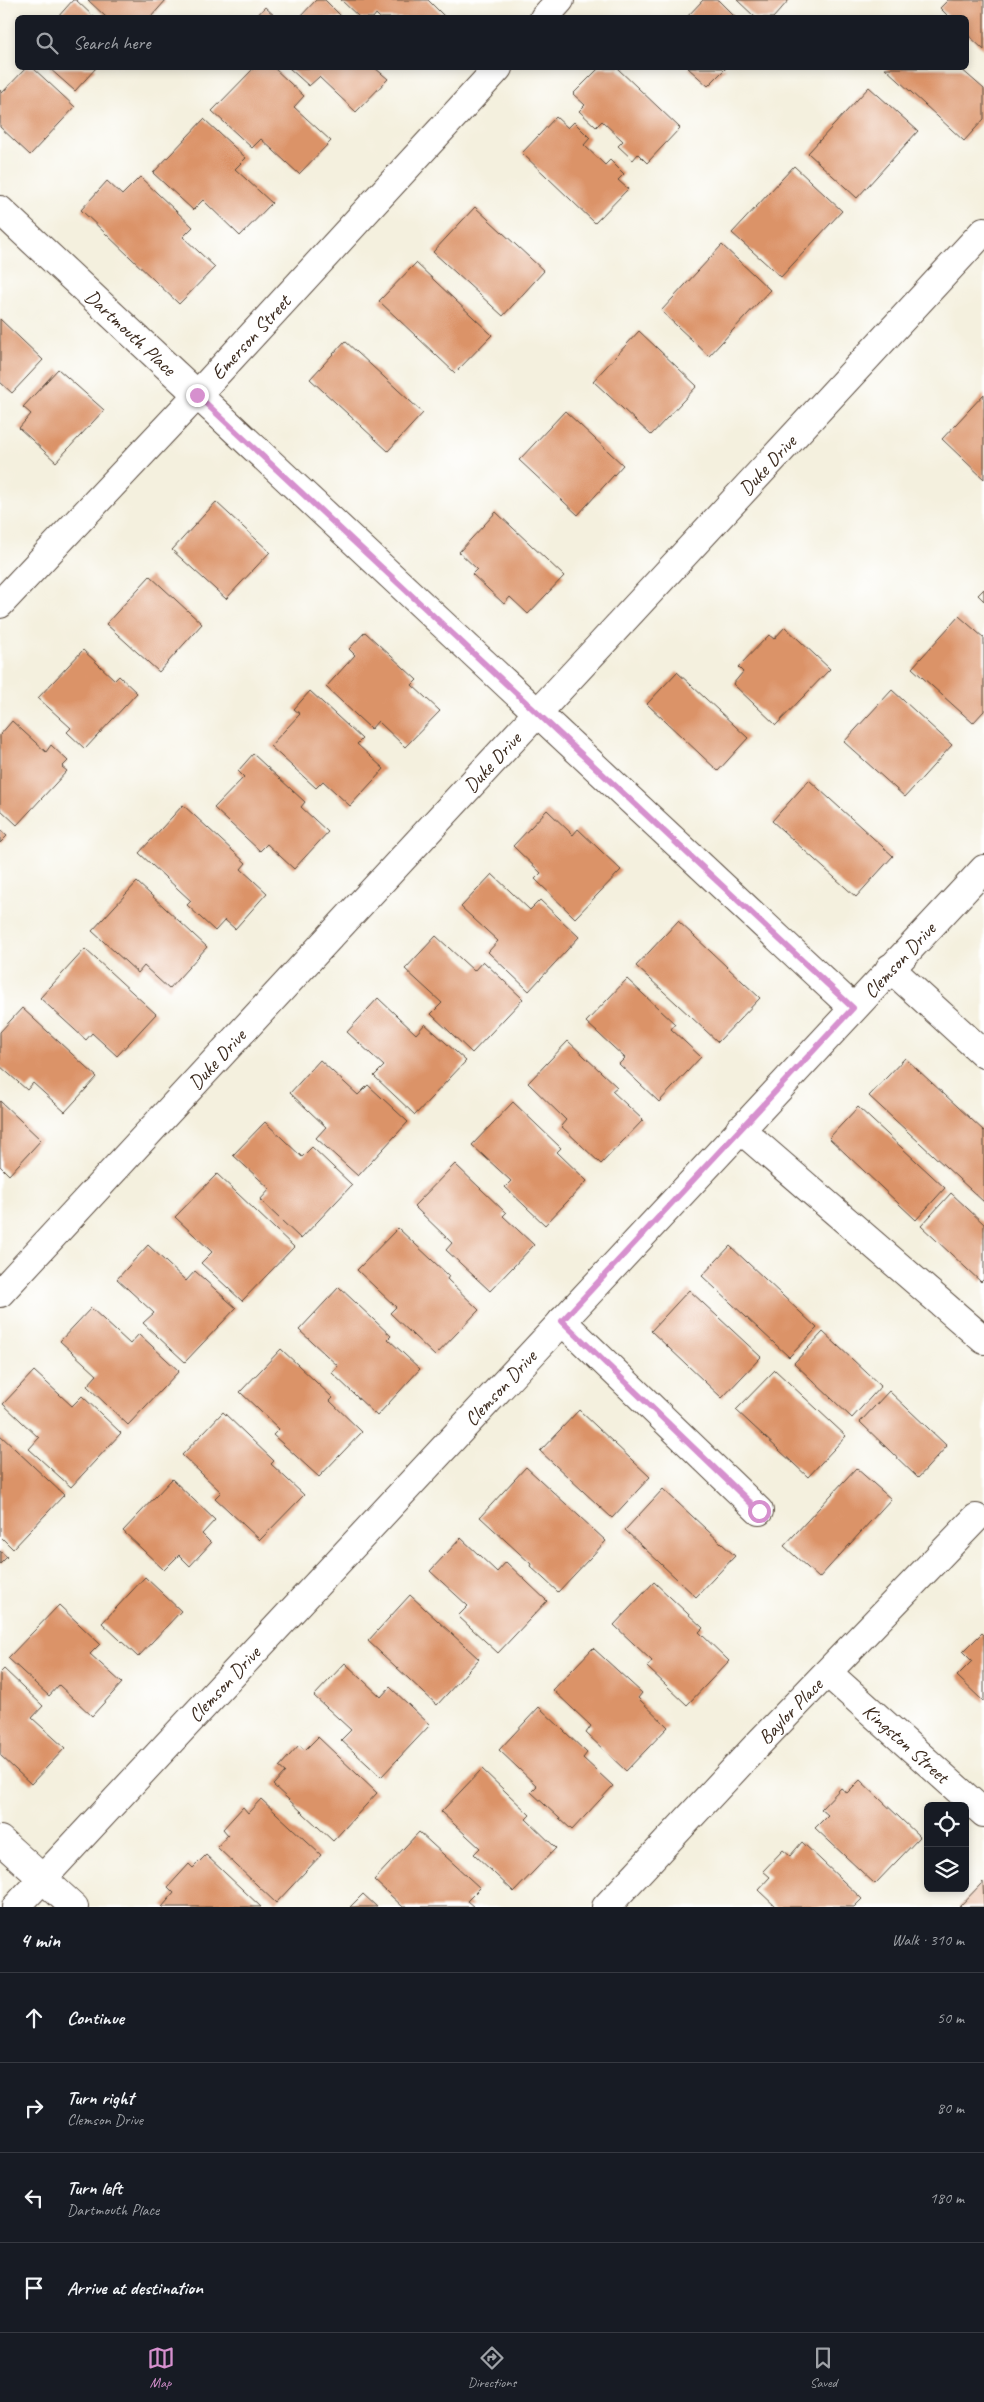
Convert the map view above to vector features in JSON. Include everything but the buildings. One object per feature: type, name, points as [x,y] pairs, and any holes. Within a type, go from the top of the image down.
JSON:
[{"type":"street","points":[[547,15],[560,0]]},
{"type":"street","name":"Emerson Street","points":[[0,604],[197,395],[496,70]]},
{"type":"street","name":"Dartmouth Place","points":[[0,210],[536,714],[853,1008]]},
{"type":"street","name":"Duke Drive","points":[[0,1293],[984,231]]},
{"type":"street","name":"Clemson Drive","points":[[16,1907],[984,869]]},
{"type":"street","points":[[890,968],[984,1054]]},
{"type":"street","points":[[740,1129],[984,1340]]},
{"type":"street","points":[[562,1321],[759,1511]]},
{"type":"street","name":"Baylor Place","points":[[606,1907],[976,1518]]},
{"type":"street","name":"Kingston Street","points":[[828,1673],[984,1813]]},
{"type":"street","points":[[0,1840],[74,1907]]},
{"type":"route","points":[[197,395],[536,714],[853,1008],[562,1321],[759,1511]]}]
